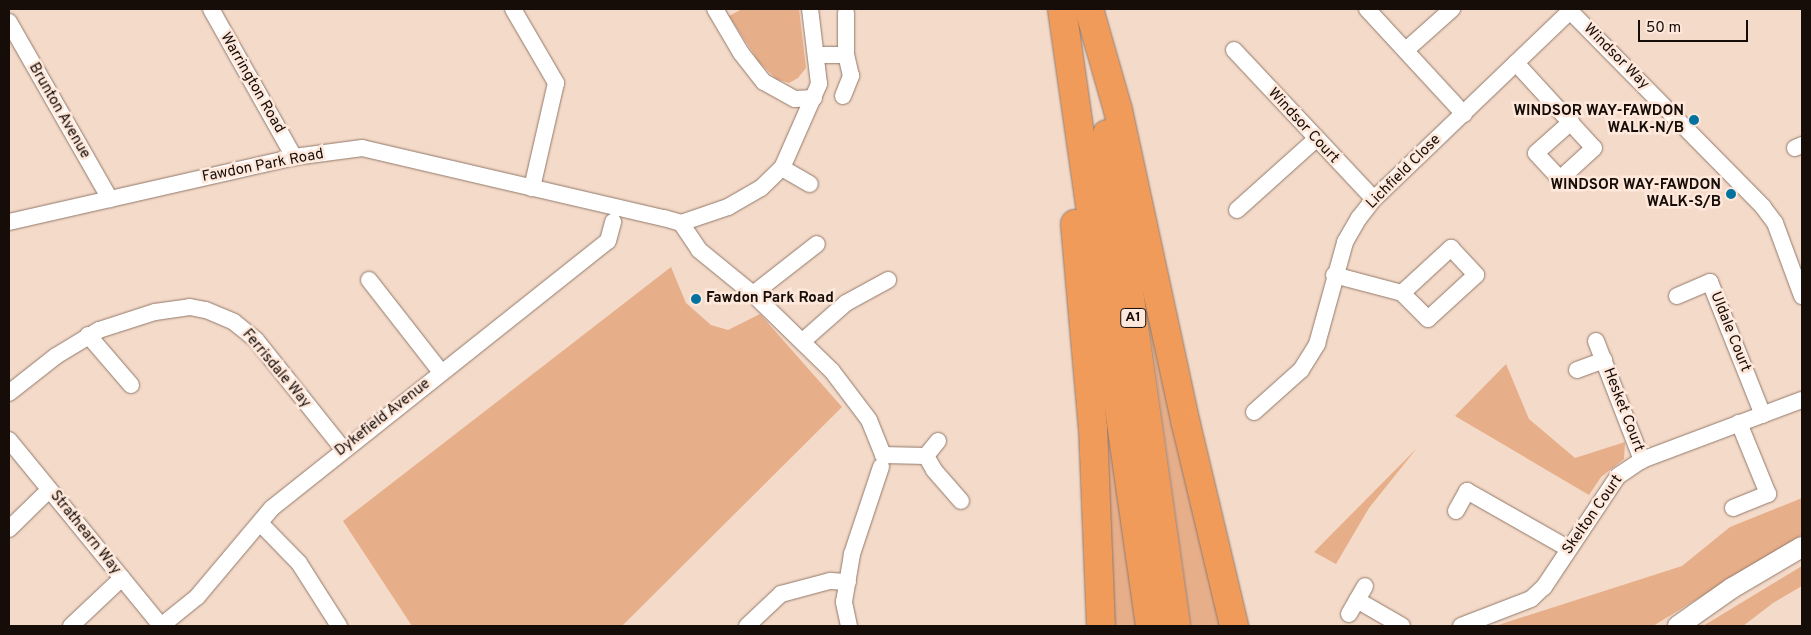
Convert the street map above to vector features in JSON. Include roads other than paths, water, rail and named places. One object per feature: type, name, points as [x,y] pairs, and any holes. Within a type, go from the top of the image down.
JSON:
[{"type":"highway","points":[[1076,10],[1062,106],[1093,428],[1101,626]]},
{"type":"highway","name":"A1","points":[[1076,10],[1150,626]]},
{"type":"highway","name":"A1","points":[[1076,10],[1176,626]]},
{"type":"highway","name":"A1","points":[[1076,10],[1118,110],[1186,424],[1234,626]]},
{"type":"street","name":"Warrington Road","points":[[210,9],[294,157]]},
{"type":"street","points":[[513,9],[556,83],[532,188]]},
{"type":"street","points":[[715,9],[741,53],[764,82],[795,98],[814,98]]},
{"type":"street","points":[[810,9],[817,55],[818,84],[814,98],[782,168],[761,188],[728,207],[681,223],[699,250],[753,294],[804,340],[832,371],[869,420],[882,461],[852,554],[844,602],[849,626]]},
{"type":"street","points":[[1367,9],[1464,114]]},
{"type":"street","points":[[1406,50],[1452,9]]},
{"type":"street","name":"Lichfield Close","points":[[1254,412],[1300,370],[1317,344],[1334,275],[1345,242],[1374,199],[1464,114],[1569,10]]},
{"type":"street","name":"Windsor Way","points":[[1569,10],[1763,207],[1775,223],[1800,286]]},
{"type":"street","points":[[843,96],[851,76],[846,56],[846,13]]},
{"type":"street","name":"Brunton Avenue","points":[[9,22],[110,199]]},
{"type":"street","name":"Windsor Court","points":[[1234,50],[1315,140],[1374,199]]},
{"type":"street","points":[[817,55],[846,56]]},
{"type":"street","points":[[1516,63],[1570,122]]},
{"type":"street","points":[[1237,210],[1315,140]]},
{"type":"street","name":"Fawdon Park Road","points":[[9,222],[294,157],[362,148],[681,223]]},
{"type":"street","points":[[782,168],[810,184]]},
{"type":"street","name":"Dykefield Avenue","points":[[161,626],[197,596],[272,508],[343,449],[608,241],[613,222]]},
{"type":"street","points":[[753,294],[816,244]]},
{"type":"street","points":[[1334,275],[1402,293]]},
{"type":"street","points":[[369,280],[441,372]]},
{"type":"street","points":[[804,340],[846,303],[888,280]]},
{"type":"street","name":"Uldale Court","points":[[1677,296],[1710,282],[1763,415]]},
{"type":"street","name":"Ferrisdale Way","points":[[9,393],[88,335],[133,317],[173,308],[190,307],[219,314],[246,330],[343,449]]},
{"type":"street","points":[[88,335],[131,385]]},
{"type":"street","name":"Hesket Court","points":[[1596,341],[1642,460]]},
{"type":"street","name":"Hesket Court","points":[[1577,370],[1604,360]]},
{"type":"street","name":"Skelton Court","points":[[1461,626],[1531,599],[1544,587],[1618,476],[1642,460],[1802,400]]},
{"type":"street","points":[[1733,508],[1768,494],[1739,423]]},
{"type":"street","name":"Strathearn Way","points":[[9,440],[161,626]]},
{"type":"street","points":[[882,461],[926,456],[938,441]]},
{"type":"street","points":[[926,456],[934,470],[961,502]]},
{"type":"street","points":[[9,529],[49,490]]},
{"type":"street","points":[[1456,511],[1467,492],[1569,549]]},
{"type":"street","points":[[260,523],[299,562],[339,626]]},
{"type":"street","points":[[1678,626],[1732,588],[1802,547]]},
{"type":"street","points":[[71,626],[122,578]]},
{"type":"street","points":[[747,626],[781,594],[830,581],[848,582]]},
{"type":"street","points":[[1357,600],[1402,626]]},
{"type":"place","name":"WINDSOR WAY-FAWDON WALK-N/B","points":[[1694,120]]},
{"type":"place","name":"WINDSOR WAY-FAWDON WALK-S/B","points":[[1731,194]]},
{"type":"place","name":"Fawdon Park Road","points":[[696,299]]}]
